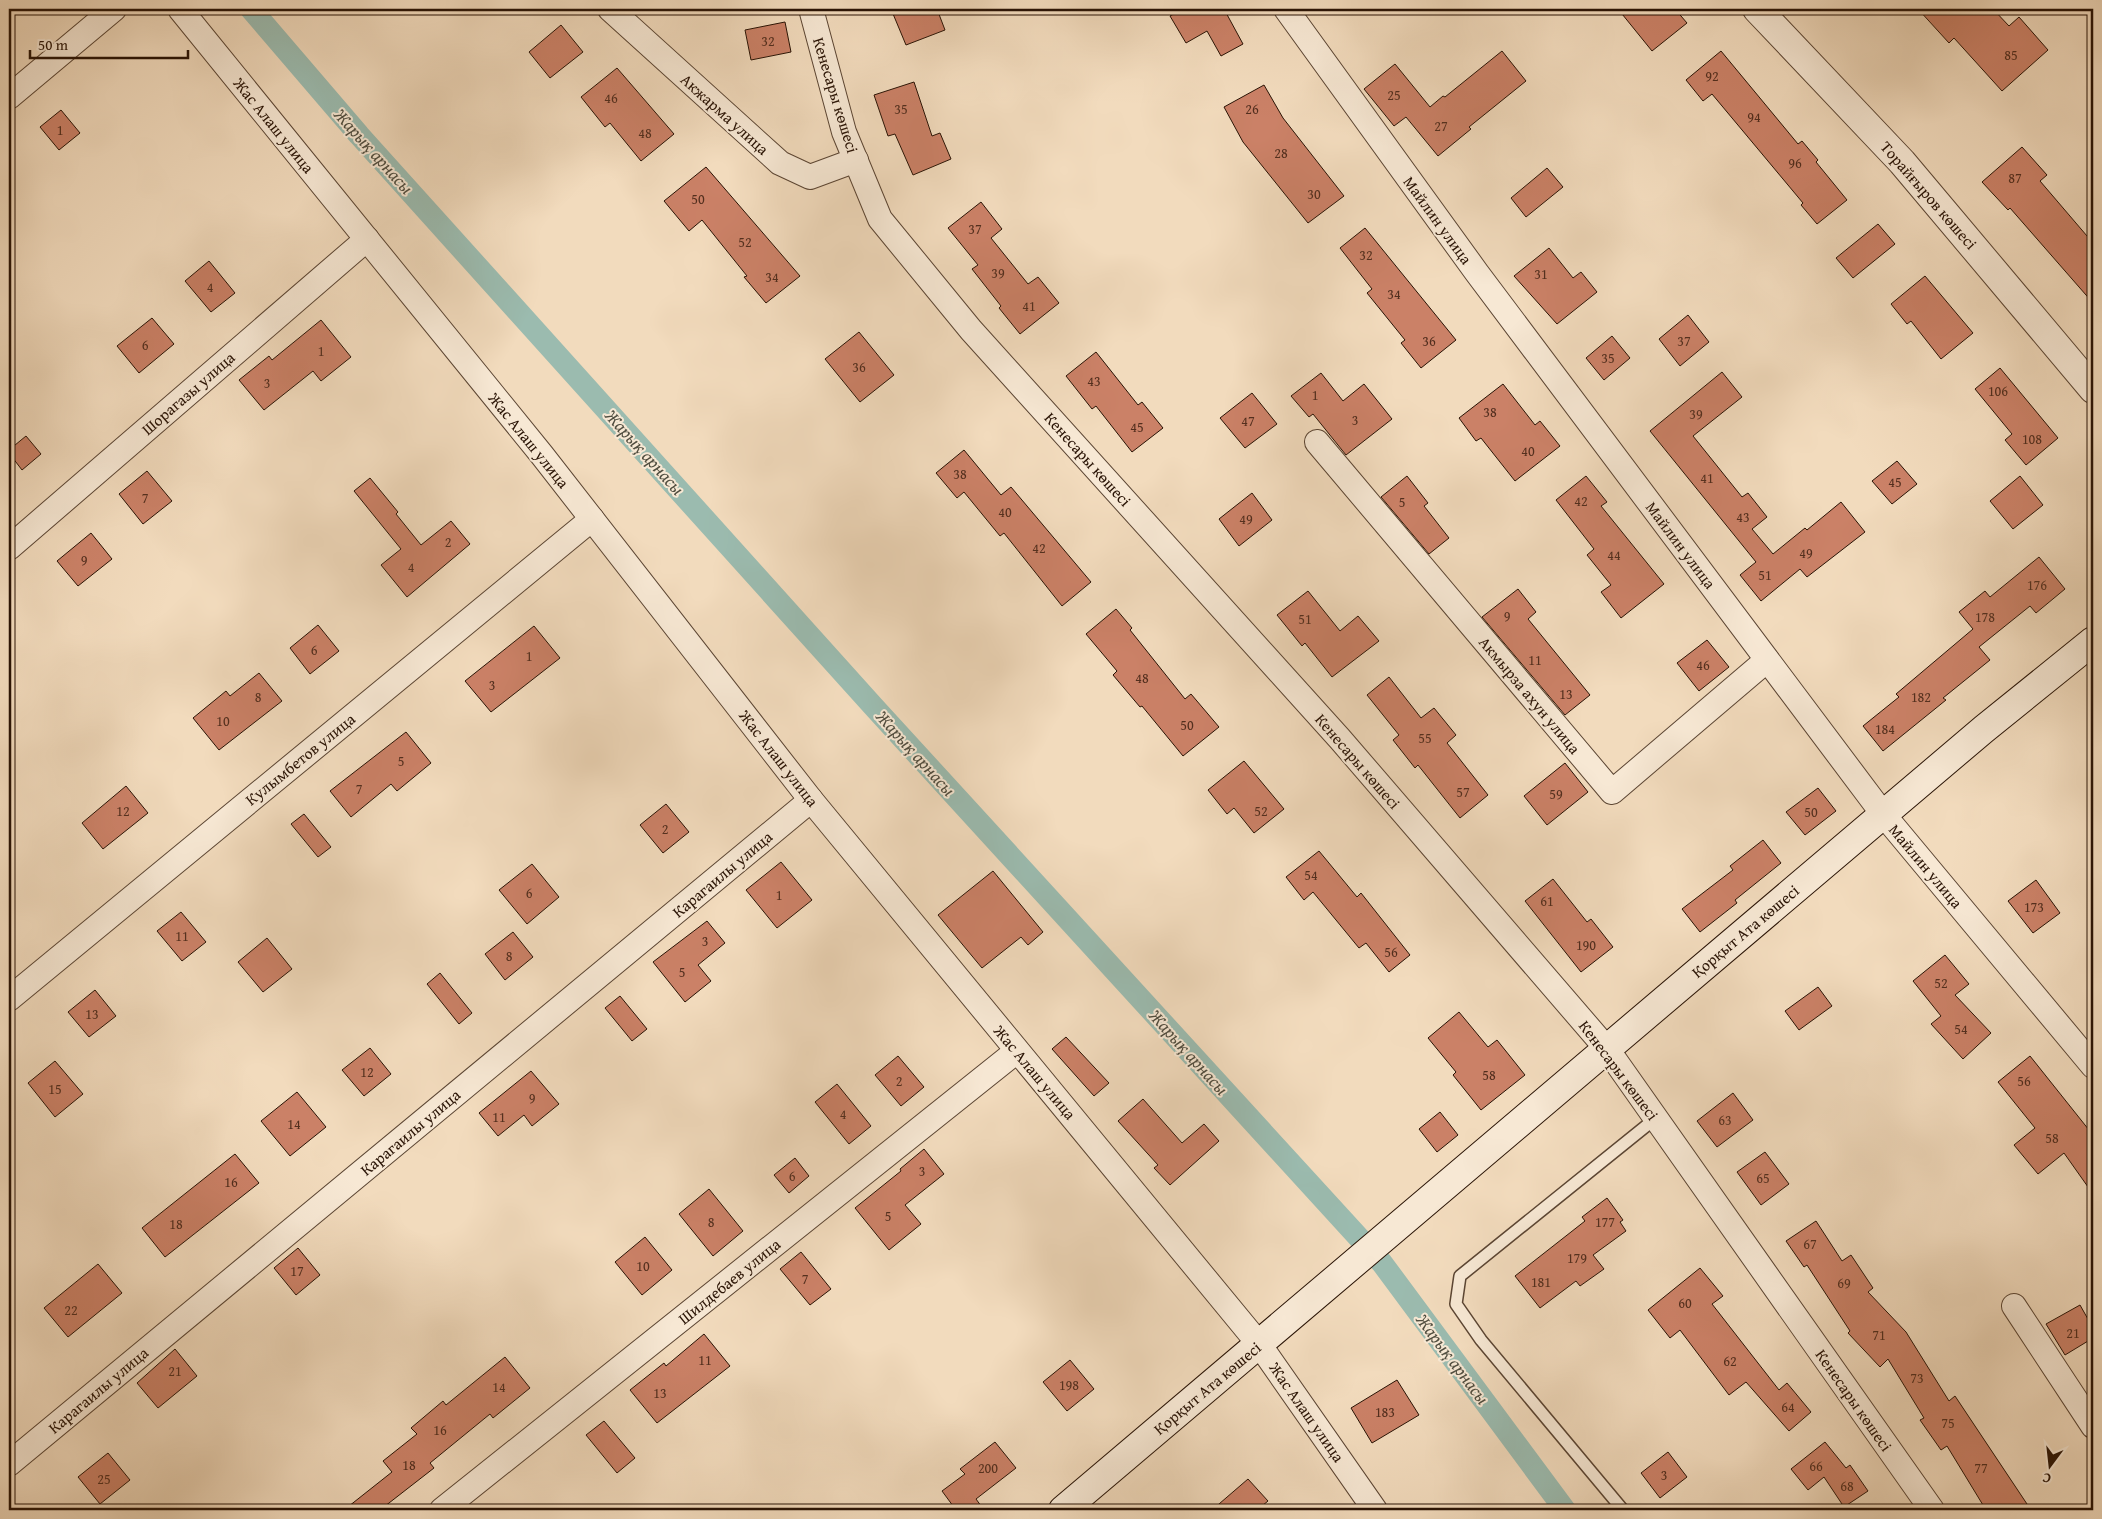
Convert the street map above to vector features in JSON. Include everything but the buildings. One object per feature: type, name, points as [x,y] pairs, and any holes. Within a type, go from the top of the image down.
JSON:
[{"type":"main road","name":"Торайғыров көшесі","points":[[1757,9],[1902,162],[2093,389]]},
{"type":"main road","name":"Қорқыт Ата көшесі","points":[[1063,1510],[1984,728],[2093,641]]},
{"type":"street","points":[[9,96],[114,9]]},
{"type":"street","name":"Жас Алаш улица","points":[[180,9],[592,519],[811,800],[1259,1344],[1375,1510]]},
{"type":"street","name":"Акжарма улица","points":[[610,9],[780,163],[810,177],[856,160]]},
{"type":"street","name":"Кенесары көшесі","points":[[811,9],[844,132],[880,218],[971,330],[1340,739],[1607,1049],[1932,1510]]},
{"type":"street","name":"Майлин улица","points":[[1286,9],[1477,273],[1883,814],[2093,1066]]},
{"type":"street","name":"Шорагазы улица","points":[[9,548],[367,239]]},
{"type":"street","name":"Акмырза ахун улица","points":[[1317,442],[1612,792],[1767,660]]},
{"type":"street","name":"Кулымбетов улица","points":[[9,999],[592,519]]},
{"type":"street","name":"Карагаилы улица","points":[[9,1464],[811,800]]},
{"type":"street","name":"Шилдебаев улица","points":[[442,1510],[1017,1051]]},
{"type":"street","points":[[2014,1306],[2093,1426]]},
{"type":"lane","points":[[1622,1510],[1481,1340],[1456,1304],[1460,1276],[1656,1118]]},
{"type":"waterway","name":"Жарық арнасы","points":[[251,9],[359,135],[873,706],[1382,1263],[1565,1510]]}]
